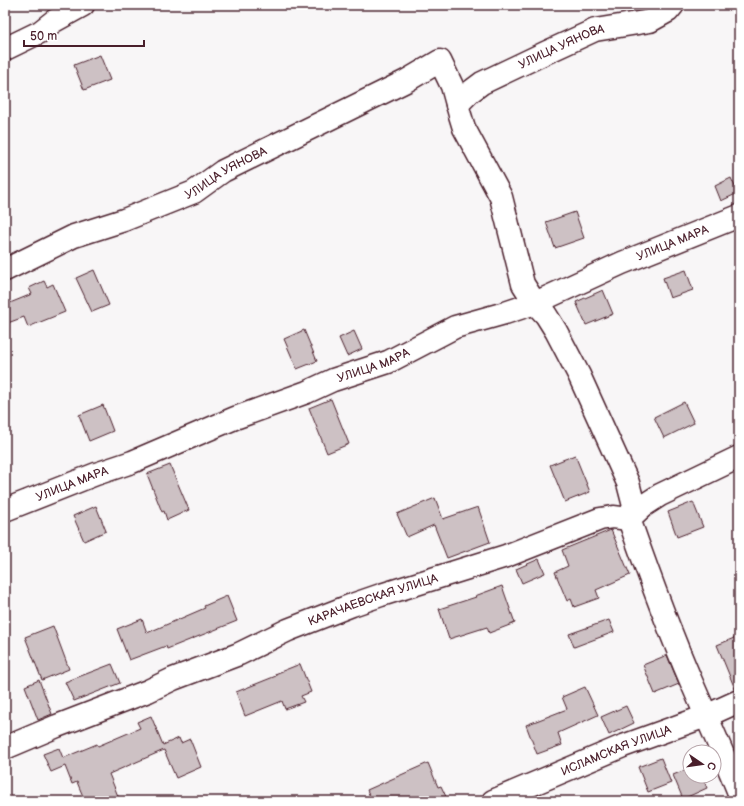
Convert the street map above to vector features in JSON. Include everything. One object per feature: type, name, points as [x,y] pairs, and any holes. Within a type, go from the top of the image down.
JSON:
[{"type":"street","points":[[5,49],[40,32],[54,21],[84,5]]},
{"type":"street","name":"УЛИЦА УЯНОВА","points":[[457,105],[470,92],[482,84],[545,53],[596,30],[650,21],[668,11],[673,5]]},
{"type":"street","name":"УЛИЦА УЯНОВА","points":[[5,270],[74,236],[124,220],[194,192],[223,171],[406,81],[440,61],[452,86],[457,105]]},
{"type":"street","points":[[457,105],[464,128],[501,197],[523,284],[534,303],[546,315],[580,375],[628,483],[634,506],[629,519],[655,592],[739,793]]},
{"type":"street","name":"УЛИЦА МАРА","points":[[5,510],[96,474],[132,462],[235,418],[307,392],[333,380],[388,362],[455,327],[534,303],[622,263],[739,216]]},
{"type":"street","points":[[629,519],[643,506],[660,495],[739,457]]},
{"type":"street","name":"КАРАЧАЕВСКАЯ УЛИЦА","points":[[5,748],[57,726],[148,692],[173,678],[239,654],[288,630],[352,605],[506,556],[600,519],[613,517],[629,519]]},
{"type":"street","name":"ИСЛАМСКАЯ УЛИЦА","points":[[493,801],[623,746],[706,716],[739,702]]},
{"type":"building","points":[[100,55],[110,80],[84,90],[74,65]]},
{"type":"building","points":[[731,178],[738,193],[721,201],[715,186]]},
{"type":"building","points":[[575,212],[584,238],[555,248],[546,222]]},
{"type":"building","points":[[94,270],[109,305],[92,312],[76,278]]},
{"type":"building","points":[[686,270],[693,290],[670,298],[663,278]]},
{"type":"building","points":[[44,281],[47,287],[53,284],[65,312],[28,327],[24,317],[5,324],[5,305],[32,294],[29,288]]},
{"type":"building","points":[[603,290],[613,314],[586,325],[576,302]]},
{"type":"building","points":[[304,330],[317,361],[297,369],[284,339]]},
{"type":"building","points":[[354,331],[362,349],[347,356],[339,338]]},
{"type":"building","points":[[331,399],[349,444],[327,453],[309,408]]},
{"type":"building","points":[[684,402],[694,423],[664,438],[654,417]]},
{"type":"building","points":[[103,405],[113,431],[89,441],[79,415]]},
{"type":"building","points":[[575,455],[590,492],[565,502],[550,465]]},
{"type":"building","points":[[170,465],[189,510],[167,520],[164,511],[162,512],[147,474]]},
{"type":"building","points":[[435,498],[443,519],[478,507],[490,542],[447,558],[434,525],[407,537],[397,514]]},
{"type":"building","points":[[693,502],[703,527],[677,537],[668,512]]},
{"type":"building","points":[[96,506],[106,531],[84,541],[73,516]]},
{"type":"building","points":[[611,530],[630,575],[596,590],[599,598],[574,607],[571,599],[567,601],[555,572],[568,566],[562,550]]},
{"type":"building","points":[[539,559],[545,573],[522,583],[516,569]]},
{"type":"building","points":[[502,586],[515,623],[489,633],[487,627],[449,639],[439,609],[476,597],[475,596]]},
{"type":"building","points":[[227,596],[237,621],[167,649],[166,646],[129,660],[117,629],[142,619],[147,633],[205,608],[204,606]]},
{"type":"building","points":[[609,620],[614,632],[574,647],[569,634]]},
{"type":"building","points":[[53,626],[69,669],[42,680],[25,637]]},
{"type":"building","points":[[739,636],[739,689],[735,689],[717,645]]},
{"type":"building","points":[[667,655],[679,684],[655,694],[643,665]]},
{"type":"building","points":[[112,664],[120,683],[74,701],[65,682]]},
{"type":"building","points":[[300,664],[311,692],[301,696],[304,702],[285,709],[282,701],[245,716],[236,692],[276,676],[275,674]]},
{"type":"building","points":[[39,680],[52,714],[38,720],[25,686]]},
{"type":"building","points":[[585,687],[598,715],[558,733],[562,745],[537,754],[526,725],[567,709],[562,697]]},
{"type":"building","points":[[626,706],[634,723],[609,735],[601,717]]},
{"type":"building","points":[[151,716],[163,745],[179,738],[181,743],[190,739],[201,767],[176,778],[164,750],[109,774],[120,801],[85,801],[77,782],[72,784],[65,766],[51,772],[43,754],[59,748],[63,758],[97,744],[98,746],[140,728],[137,722]]},
{"type":"building","points":[[661,758],[671,783],[648,792],[638,767]]},
{"type":"building","points":[[428,763],[438,787],[441,786],[448,801],[372,801],[367,790]]},
{"type":"building","points":[[682,771],[682,784],[705,784],[707,788],[683,799],[673,775]]}]
